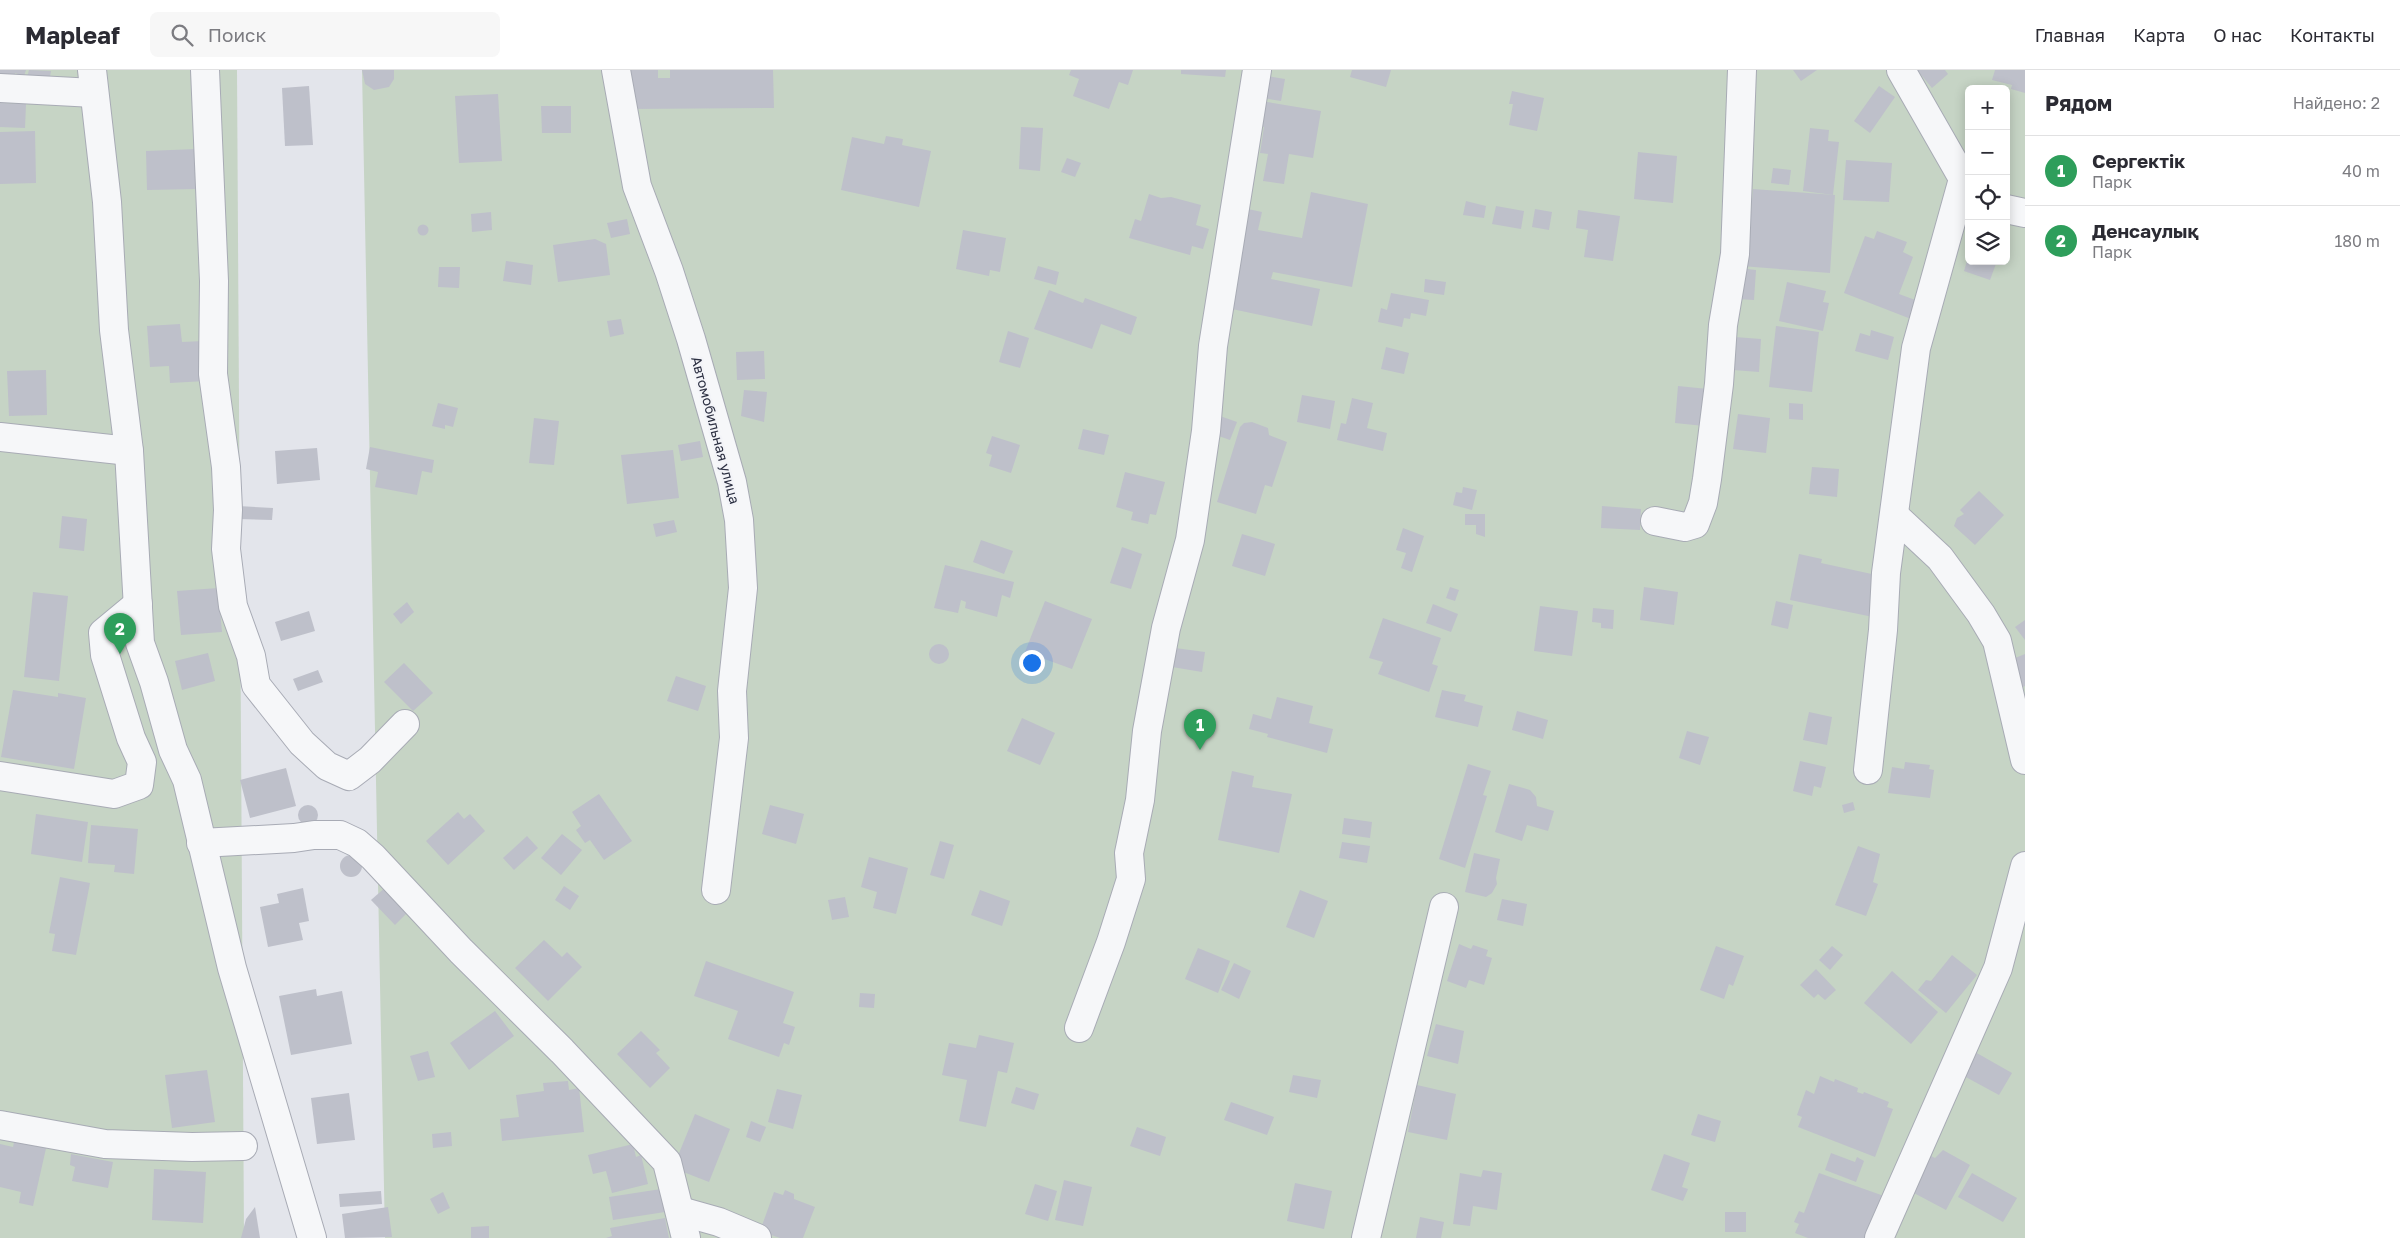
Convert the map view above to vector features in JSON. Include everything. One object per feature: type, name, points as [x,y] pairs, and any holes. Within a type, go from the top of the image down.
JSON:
[{"type":"street","points":[[205,70],[214,281],[212,374],[226,467],[228,510],[226,549],[233,606],[250,656],[256,684],[302,743],[327,766],[349,776],[370,760],[405,724]]},
{"type":"street","name":"Автомобильная улица","points":[[616,70],[637,186],[669,271],[691,339],[732,482],[739,520],[743,588],[732,691],[734,738],[716,890]]},
{"type":"street","points":[[1079,1028],[1111,942],[1131,879],[1129,853],[1140,800],[1147,731],[1166,628],[1190,540],[1206,431],[1214,336],[1257,70]]},
{"type":"street","points":[[1655,521],[1685,527],[1696,524],[1703,503],[1719,384],[1723,325],[1735,254],[1742,70]]},
{"type":"street","points":[[1901,70],[1965,182]]},
{"type":"street","points":[[0,88],[93,81],[108,202],[114,330],[129,451],[140,642],[154,682],[173,750],[187,780],[232,968],[312,1238]]},
{"type":"street","points":[[1868,770],[1883,630],[1886,573],[1916,348],[1965,187]]},
{"type":"street","points":[[2010,210],[2025,213]]},
{"type":"street","points":[[0,437],[129,451]]},
{"type":"street","points":[[1895,516],[1940,558],[1981,614],[1997,641],[2025,760]]},
{"type":"street","points":[[0,776],[114,794],[138,785],[142,762],[131,738],[104,655],[103,633],[138,604]]},
{"type":"street","points":[[201,843],[294,838],[314,835],[340,835],[357,843],[373,857],[461,951],[562,1051],[667,1162],[686,1238]]},
{"type":"street","points":[[1879,1238],[1998,968],[2025,866]]},
{"type":"street","points":[[1366,1238],[1444,907]]},
{"type":"street","points":[[0,1125],[105,1144],[192,1147],[243,1146]]},
{"type":"street","points":[[680,1211],[719,1222],[757,1238]]},
{"type":"green space","points":[[0,70],[237,70],[244,1238],[0,1238]]},
{"type":"green space","points":[[362,70],[2025,70],[2025,1238],[385,1238]]},
{"type":"building","points":[[0,70],[26,70],[24,76],[15,73],[14,78],[0,75]]},
{"type":"building","points":[[29,70],[51,71],[48,87],[26,81]]},
{"type":"building","points":[[362,70],[394,70],[394,79],[389,87],[374,90],[365,84]]},
{"type":"building","points":[[630,70],[658,70],[658,78],[670,78],[670,70],[773,70],[774,108],[630,109]]},
{"type":"building","points":[[1071,70],[1133,70],[1128,85],[1119,82],[1109,109],[1073,96],[1079,79],[1069,75]]},
{"type":"building","points":[[1181,70],[1226,70],[1225,77],[1181,74]]},
{"type":"building","points":[[1352,70],[1391,70],[1386,87],[1350,77]]},
{"type":"building","points":[[1793,70],[1817,70],[1801,81]]},
{"type":"building","points":[[1917,70],[1945,70],[1948,74],[1932,88]]},
{"type":"building","points":[[1995,70],[2025,70],[2025,93],[2011,89],[2012,85],[1992,80]]},
{"type":"building","points":[[1267,76],[1285,79],[1281,101],[1263,98]]},
{"type":"building","points":[[309,86],[313,145],[285,146],[282,88]]},
{"type":"building","points":[[1879,86],[1895,97],[1870,133],[1854,121]]},
{"type":"building","points":[[1512,91],[1544,98],[1537,131],[1509,125],[1513,104],[1509,104]]},
{"type":"building","points":[[498,94],[502,161],[459,163],[455,96]]},
{"type":"building","points":[[1261,101],[1321,111],[1313,158],[1289,154],[1284,184],[1263,181],[1268,154],[1260,153],[1264,127],[1257,126]]},
{"type":"building","points":[[0,103],[26,104],[25,128],[0,127]]},
{"type":"building","points":[[541,106],[571,106],[571,133],[542,133]]},
{"type":"building","points":[[1021,127],[1043,128],[1040,171],[1019,169]]},
{"type":"building","points":[[1810,128],[1829,130],[1828,141],[1839,142],[1833,195],[1803,191]]},
{"type":"building","points":[[35,131],[36,183],[0,184],[0,132]]},
{"type":"building","points":[[886,136],[903,139],[902,145],[931,151],[919,207],[841,190],[852,137],[884,144]]},
{"type":"building","points":[[196,149],[197,189],[147,190],[146,151]]},
{"type":"building","points":[[1638,152],[1677,156],[1673,203],[1634,199]]},
{"type":"building","points":[[1067,158],[1081,163],[1075,177],[1061,172]]},
{"type":"building","points":[[1846,160],[1892,163],[1889,202],[1843,200]]},
{"type":"building","points":[[1773,168],[1791,170],[1789,185],[1771,183]]},
{"type":"building","points":[[1753,189],[1835,195],[1830,273],[1741,266],[1745,212],[1751,213]]},
{"type":"building","points":[[1311,192],[1368,204],[1352,287],[1273,272],[1271,279],[1320,289],[1312,326],[1232,309],[1240,265],[1237,264],[1248,209],[1262,212],[1258,230],[1302,238]]},
{"type":"building","points":[[1149,194],[1161,198],[1171,197],[1201,205],[1196,225],[1209,229],[1203,249],[1192,246],[1190,255],[1129,238],[1135,219],[1141,221]]},
{"type":"building","points":[[1466,201],[1486,206],[1484,218],[1463,215]]},
{"type":"building","points":[[1496,206],[1524,211],[1521,229],[1492,224]]},
{"type":"building","points":[[1535,209],[1552,212],[1549,230],[1532,227]]},
{"type":"building","points":[[1578,210],[1620,216],[1613,261],[1584,257],[1588,230],[1576,228]]},
{"type":"building","points":[[491,212],[492,230],[472,232],[471,214]]},
{"type":"building","points":[[627,219],[630,234],[611,238],[607,223]]},
{"type":"building","points":[[423,224],[429,230],[423,236],[417,230]]},
{"type":"building","points":[[963,230],[1006,238],[1000,272],[990,270],[989,276],[956,269]]},
{"type":"building","points":[[1877,231],[1907,242],[1903,252],[1913,257],[1899,294],[1918,301],[1911,319],[1844,293],[1865,236],[1874,239]]},
{"type":"building","points":[[595,239],[606,244],[610,275],[558,282],[553,245]]},
{"type":"building","points":[[506,261],[533,265],[531,285],[503,281]]},
{"type":"building","points":[[1966,265],[1996,265],[1990,280],[1964,271]]},
{"type":"building","points":[[1038,266],[1059,272],[1056,285],[1034,279]]},
{"type":"building","points":[[439,267],[460,267],[459,288],[438,287]]},
{"type":"building","points":[[1739,268],[1756,270],[1754,300],[1737,299]]},
{"type":"building","points":[[1425,279],[1446,282],[1444,295],[1424,292]]},
{"type":"building","points":[[1787,282],[1826,291],[1823,302],[1829,303],[1823,331],[1779,321]]},
{"type":"building","points":[[1049,290],[1083,303],[1085,298],[1137,317],[1131,335],[1101,324],[1092,349],[1034,329]]},
{"type":"building","points":[[1391,293],[1429,300],[1426,316],[1411,313],[1410,319],[1404,318],[1402,327],[1378,322],[1381,308],[1387,310]]},
{"type":"building","points":[[621,319],[624,334],[610,337],[607,321]]},
{"type":"building","points":[[180,324],[182,342],[204,341],[206,381],[170,383],[169,366],[150,367],[147,326]]},
{"type":"building","points":[[1776,326],[1819,332],[1812,392],[1769,387]]},
{"type":"building","points":[[1871,330],[1894,337],[1888,360],[1855,351],[1860,333],[1870,336]]},
{"type":"building","points":[[1008,331],[1029,338],[1020,368],[999,362]]},
{"type":"building","points":[[1735,337],[1761,339],[1759,372],[1733,370]]},
{"type":"building","points":[[1386,347],[1409,353],[1404,374],[1381,369]]},
{"type":"building","points":[[764,351],[765,379],[737,380],[736,352]]},
{"type":"building","points":[[46,370],[47,415],[9,416],[7,371]]},
{"type":"building","points":[[1678,386],[1708,389],[1704,426],[1675,423]]},
{"type":"building","points":[[744,390],[767,392],[764,422],[741,416]]},
{"type":"building","points":[[1302,395],[1335,401],[1330,429],[1297,422]]},
{"type":"building","points":[[1352,398],[1373,403],[1367,428],[1387,433],[1383,451],[1337,440],[1341,423],[1346,424]]},
{"type":"building","points":[[438,403],[458,408],[453,427],[445,425],[445,429],[432,426]]},
{"type":"building","points":[[1789,403],[1803,404],[1803,420],[1789,419]]},
{"type":"building","points":[[1738,414],[1770,418],[1766,453],[1733,449]]},
{"type":"building","points":[[1220,416],[1237,422],[1230,440],[1213,434]]},
{"type":"building","points":[[534,418],[559,421],[554,465],[529,463]]},
{"type":"building","points":[[1252,422],[1268,428],[1269,435],[1287,442],[1272,487],[1265,485],[1256,514],[1217,502],[1240,427],[1244,423]]},
{"type":"building","points":[[1083,429],[1109,435],[1104,455],[1078,449]]},
{"type":"building","points":[[992,436],[1020,445],[1011,473],[989,466],[992,455],[986,453]]},
{"type":"building","points":[[700,441],[703,457],[681,461],[678,445]]},
{"type":"building","points":[[370,447],[434,460],[432,473],[422,471],[417,495],[375,487],[378,472],[366,469]]},
{"type":"building","points":[[317,448],[320,480],[277,484],[275,451]]},
{"type":"building","points":[[673,450],[679,498],[627,504],[621,455]]},
{"type":"building","points":[[1812,467],[1839,469],[1837,497],[1809,494]]},
{"type":"building","points":[[1125,472],[1165,482],[1156,515],[1150,514],[1148,524],[1131,520],[1133,512],[1116,507]]},
{"type":"building","points":[[1463,487],[1477,490],[1472,510],[1453,505],[1456,492],[1462,493]]},
{"type":"building","points":[[1979,491],[2004,515],[1975,545],[1954,526],[1957,518],[1964,514],[1960,510]]},
{"type":"building","points":[[238,506],[273,508],[272,520],[238,519]]},
{"type":"building","points":[[1602,506],[1641,509],[1640,530],[1601,528]]},
{"type":"building","points":[[1465,514],[1485,514],[1485,537],[1476,534],[1476,525],[1465,525]]},
{"type":"building","points":[[62,516],[87,519],[84,551],[59,548]]},
{"type":"building","points":[[674,520],[677,532],[656,537],[653,524]]},
{"type":"building","points":[[1403,528],[1424,536],[1412,572],[1401,568],[1406,553],[1396,550]]},
{"type":"building","points":[[1242,534],[1275,544],[1265,576],[1232,566]]},
{"type":"building","points":[[981,540],[1013,551],[1004,574],[973,562]]},
{"type":"building","points":[[1122,547],[1142,554],[1131,589],[1110,583]]},
{"type":"building","points":[[1799,554],[1822,559],[1821,563],[1881,576],[1873,617],[1790,600]]},
{"type":"building","points":[[945,565],[1014,582],[1010,598],[1002,595],[997,617],[965,608],[966,602],[961,600],[958,613],[934,608]]},
{"type":"building","points":[[1450,587],[1459,590],[1455,601],[1446,598]]},
{"type":"building","points":[[1644,587],[1678,592],[1674,625],[1640,620]]},
{"type":"building","points":[[218,588],[222,632],[181,635],[177,591]]},
{"type":"building","points":[[33,592],[68,596],[59,681],[24,677]]},
{"type":"building","points":[[1045,601],[1092,619],[1072,669],[1025,652]]},
{"type":"building","points":[[1776,601],[1793,605],[1788,629],[1771,625]]},
{"type":"building","points":[[407,602],[414,612],[401,624],[393,614]]},
{"type":"building","points":[[1433,604],[1458,614],[1451,632],[1426,623]]},
{"type":"building","points":[[1540,606],[1578,611],[1572,656],[1534,651]]},
{"type":"building","points":[[1593,608],[1614,610],[1613,629],[1601,628],[1601,623],[1592,622]]},
{"type":"building","points":[[309,611],[315,631],[281,641],[275,622]]},
{"type":"building","points":[[1383,618],[1441,638],[1432,664],[1438,666],[1429,692],[1378,674],[1383,662],[1369,658]]},
{"type":"building","points":[[2025,620],[2025,640],[2015,627]]},
{"type":"building","points":[[939,644],[946,647],[949,654],[946,661],[939,664],[932,661],[929,654],[932,647]]},
{"type":"building","points":[[1175,648],[1205,652],[1202,672],[1172,667]]},
{"type":"building","points":[[208,653],[215,681],[182,690],[175,661]]},
{"type":"building","points":[[2025,654],[2025,686],[2021,688],[2010,660]]},
{"type":"building","points":[[404,663],[433,693],[413,711],[384,682]]},
{"type":"building","points":[[318,670],[323,682],[298,691],[293,679]]},
{"type":"building","points":[[676,676],[706,686],[698,711],[667,701]]},
{"type":"building","points":[[13,690],[58,697],[58,693],[86,698],[74,769],[1,757]]},
{"type":"building","points":[[1442,690],[1466,695],[1464,701],[1483,706],[1478,727],[1435,717]]},
{"type":"building","points":[[1277,697],[1313,706],[1309,723],[1333,729],[1327,753],[1267,737],[1268,734],[1249,729],[1253,714],[1271,719]]},
{"type":"building","points":[[1517,711],[1548,720],[1543,739],[1512,730]]},
{"type":"building","points":[[1809,712],[1832,717],[1827,745],[1803,740]]},
{"type":"building","points":[[1022,718],[1055,733],[1040,765],[1007,751]]},
{"type":"building","points":[[1687,731],[1709,737],[1700,765],[1679,758]]},
{"type":"building","points":[[1800,761],[1826,767],[1821,788],[1814,786],[1812,796],[1793,791]]},
{"type":"building","points":[[1905,762],[1930,765],[1929,769],[1934,770],[1930,798],[1888,793],[1892,767],[1904,769]]},
{"type":"building","points":[[1468,764],[1491,771],[1483,795],[1487,796],[1465,868],[1439,859]]},
{"type":"building","points":[[286,768],[296,806],[250,818],[240,780]]},
{"type":"building","points":[[1232,771],[1254,776],[1252,787],[1292,794],[1279,853],[1218,840]]},
{"type":"building","points":[[1509,784],[1530,790],[1536,797],[1537,806],[1554,811],[1548,831],[1527,825],[1522,841],[1495,832]]},
{"type":"building","points":[[599,794],[632,841],[604,860],[590,840],[585,843],[576,830],[581,826],[572,812]]},
{"type":"building","points":[[1853,802],[1855,810],[1844,813],[1842,805]]},
{"type":"building","points":[[308,805],[315,808],[318,815],[315,822],[308,825],[301,822],[298,815],[301,808]]},
{"type":"building","points":[[770,805],[804,814],[796,844],[762,834]]},
{"type":"building","points":[[458,812],[464,819],[470,814],[485,831],[448,865],[426,841]]},
{"type":"building","points":[[36,814],[88,822],[82,862],[31,854]]},
{"type":"building","points":[[1344,818],[1372,822],[1370,838],[1342,834]]},
{"type":"building","points":[[91,825],[138,829],[134,874],[114,872],[115,865],[88,863]]},
{"type":"building","points":[[562,834],[582,850],[561,875],[541,858]]},
{"type":"building","points":[[527,836],[538,848],[514,870],[503,858]]},
{"type":"building","points":[[940,841],[954,845],[944,879],[930,875]]},
{"type":"building","points":[[1342,842],[1370,846],[1367,863],[1339,858]]},
{"type":"building","points":[[1858,846],[1880,854],[1873,882],[1878,884],[1866,916],[1835,905]]},
{"type":"building","points":[[1474,853],[1500,859],[1496,878],[1497,884],[1492,893],[1486,897],[1465,892]]},
{"type":"building","points":[[351,855],[361,862],[362,866],[355,876],[351,877],[341,870],[340,866],[347,856]]},
{"type":"building","points":[[869,857],[908,868],[896,914],[873,908],[877,892],[861,887]]},
{"type":"building","points":[[60,877],[90,883],[76,955],[52,951],[55,934],[49,933]]},
{"type":"building","points":[[387,886],[410,910],[395,925],[371,900]]},
{"type":"building","points":[[564,886],[579,896],[570,910],[555,900]]},
{"type":"building","points":[[303,888],[309,921],[299,923],[303,940],[268,947],[260,907],[279,903],[277,894]]},
{"type":"building","points":[[980,890],[1010,901],[1002,926],[971,915]]},
{"type":"building","points":[[1300,890],[1328,901],[1314,938],[1286,927]]},
{"type":"building","points":[[845,897],[849,917],[832,920],[828,900]]},
{"type":"building","points":[[1502,899],[1527,904],[1523,926],[1497,920]]},
{"type":"building","points":[[544,940],[562,957],[567,952],[582,967],[548,1001],[515,968]]},
{"type":"building","points":[[1459,944],[1471,949],[1473,945],[1488,950],[1486,956],[1492,958],[1484,985],[1469,980],[1466,988],[1447,981]]},
{"type":"building","points":[[1716,946],[1744,956],[1733,986],[1729,984],[1724,999],[1700,990]]},
{"type":"building","points":[[1832,946],[1843,955],[1830,970],[1819,960]]},
{"type":"building","points":[[1198,948],[1230,961],[1218,993],[1185,979]]},
{"type":"building","points":[[1952,955],[1977,975],[1946,1013],[1918,990],[1926,980],[1931,981]]},
{"type":"building","points":[[706,961],[794,992],[783,1023],[795,1027],[789,1045],[784,1043],[779,1057],[728,1039],[738,1011],[694,996]]},
{"type":"building","points":[[1234,963],[1251,971],[1239,999],[1221,990]]},
{"type":"building","points":[[1816,969],[1836,990],[1825,1000],[1818,994],[1814,998],[1800,985]]},
{"type":"building","points":[[1892,971],[1938,1012],[1911,1044],[1864,1003]]},
{"type":"building","points":[[316,989],[317,996],[342,991],[352,1044],[291,1055],[279,996]]},
{"type":"building","points":[[860,993],[875,994],[874,1008],[859,1007]]},
{"type":"building","points":[[495,1011],[514,1036],[469,1070],[450,1043]]},
{"type":"building","points":[[1436,1024],[1464,1031],[1458,1064],[1427,1056]]},
{"type":"building","points":[[641,1031],[660,1050],[656,1053],[670,1068],[650,1088],[617,1054]]},
{"type":"building","points":[[979,1035],[1014,1043],[1007,1073],[998,1071],[986,1127],[959,1121],[967,1080],[942,1075],[949,1043],[976,1048]]},
{"type":"building","points":[[428,1051],[435,1077],[418,1081],[410,1056]]},
{"type":"building","points":[[1975,1052],[2012,1073],[1999,1095],[1962,1075]]},
{"type":"building","points":[[207,1070],[215,1122],[172,1128],[165,1075]]},
{"type":"building","points":[[1293,1075],[1321,1080],[1317,1098],[1289,1092]]},
{"type":"building","points":[[1820,1076],[1834,1082],[1835,1079],[1858,1088],[1857,1092],[1863,1094],[1864,1092],[1889,1102],[1887,1107],[1893,1109],[1875,1157],[1798,1127],[1802,1117],[1797,1115],[1806,1090],[1814,1094]]},
{"type":"building","points":[[568,1081],[569,1090],[579,1088],[584,1132],[502,1141],[500,1119],[519,1117],[516,1095],[544,1091],[543,1083]]},
{"type":"building","points":[[1417,1085],[1456,1094],[1447,1140],[1408,1132]]},
{"type":"building","points":[[1016,1087],[1039,1094],[1034,1110],[1011,1103]]},
{"type":"building","points":[[777,1089],[802,1095],[793,1129],[768,1122]]},
{"type":"building","points":[[349,1093],[355,1140],[317,1144],[311,1098]]},
{"type":"building","points":[[1231,1102],[1274,1117],[1267,1135],[1224,1120]]},
{"type":"building","points":[[695,1114],[730,1129],[709,1182],[673,1168]]},
{"type":"building","points":[[1698,1114],[1721,1121],[1715,1142],[1691,1135]]},
{"type":"building","points":[[751,1121],[766,1127],[760,1142],[746,1137]]},
{"type":"building","points":[[1137,1127],[1166,1137],[1160,1156],[1130,1146]]},
{"type":"building","points":[[451,1132],[452,1146],[433,1148],[432,1134]]},
{"type":"building","points":[[15,1137],[47,1144],[33,1206],[19,1203],[21,1192],[0,1187],[0,1144],[13,1147]]},
{"type":"building","points":[[633,1144],[636,1157],[641,1155],[648,1184],[612,1193],[606,1171],[593,1174],[588,1155]]},
{"type":"building","points":[[1943,1150],[1970,1165],[1946,1210],[1912,1192],[1931,1156],[1935,1158]]},
{"type":"building","points":[[1831,1153],[1855,1162],[1857,1157],[1864,1161],[1856,1182],[1825,1170]]},
{"type":"building","points":[[71,1154],[113,1162],[108,1188],[72,1181],[75,1167],[70,1165]]},
{"type":"building","points":[[1664,1154],[1690,1163],[1682,1187],[1688,1189],[1683,1201],[1651,1190]]},
{"type":"building","points":[[154,1169],[206,1172],[203,1223],[152,1220]]},
{"type":"building","points":[[1483,1170],[1502,1173],[1497,1210],[1473,1206],[1470,1226],[1453,1224],[1460,1173],[1481,1177]]},
{"type":"building","points":[[1819,1173],[1884,1196],[1869,1238],[1808,1238],[1795,1233],[1799,1224],[1794,1222],[1799,1211],[1804,1213]]},
{"type":"building","points":[[1972,1173],[2017,1198],[2003,1222],[1958,1197]]},
{"type":"building","points":[[1064,1180],[1092,1187],[1083,1226],[1055,1220]]},
{"type":"building","points":[[1295,1183],[1332,1191],[1324,1229],[1287,1221]]},
{"type":"building","points":[[1035,1184],[1057,1191],[1048,1221],[1025,1214]]},
{"type":"building","points":[[661,1189],[665,1212],[613,1220],[609,1197]]},
{"type":"building","points":[[785,1190],[794,1194],[794,1199],[815,1207],[803,1238],[780,1238],[760,1231],[774,1192],[783,1195]]},
{"type":"building","points":[[381,1191],[382,1204],[340,1207],[339,1194]]},
{"type":"building","points":[[443,1192],[450,1208],[438,1214],[430,1199]]},
{"type":"building","points":[[255,1207],[260,1238],[241,1238],[246,1219]]},
{"type":"building","points":[[388,1207],[392,1237],[345,1238],[342,1214]]},
{"type":"building","points":[[1725,1212],[1746,1212],[1746,1232],[1725,1232]]},
{"type":"building","points":[[1420,1217],[1444,1222],[1441,1238],[1416,1238]]},
{"type":"building","points":[[665,1218],[669,1238],[606,1238],[612,1236],[610,1228]]},
{"type":"building","points":[[489,1226],[489,1238],[471,1238],[471,1227]]},
{"type":"place","name":"Денсаулық","points":[[120,654]]},
{"type":"place","name":"Сергектік","points":[[1200,750]]}]
